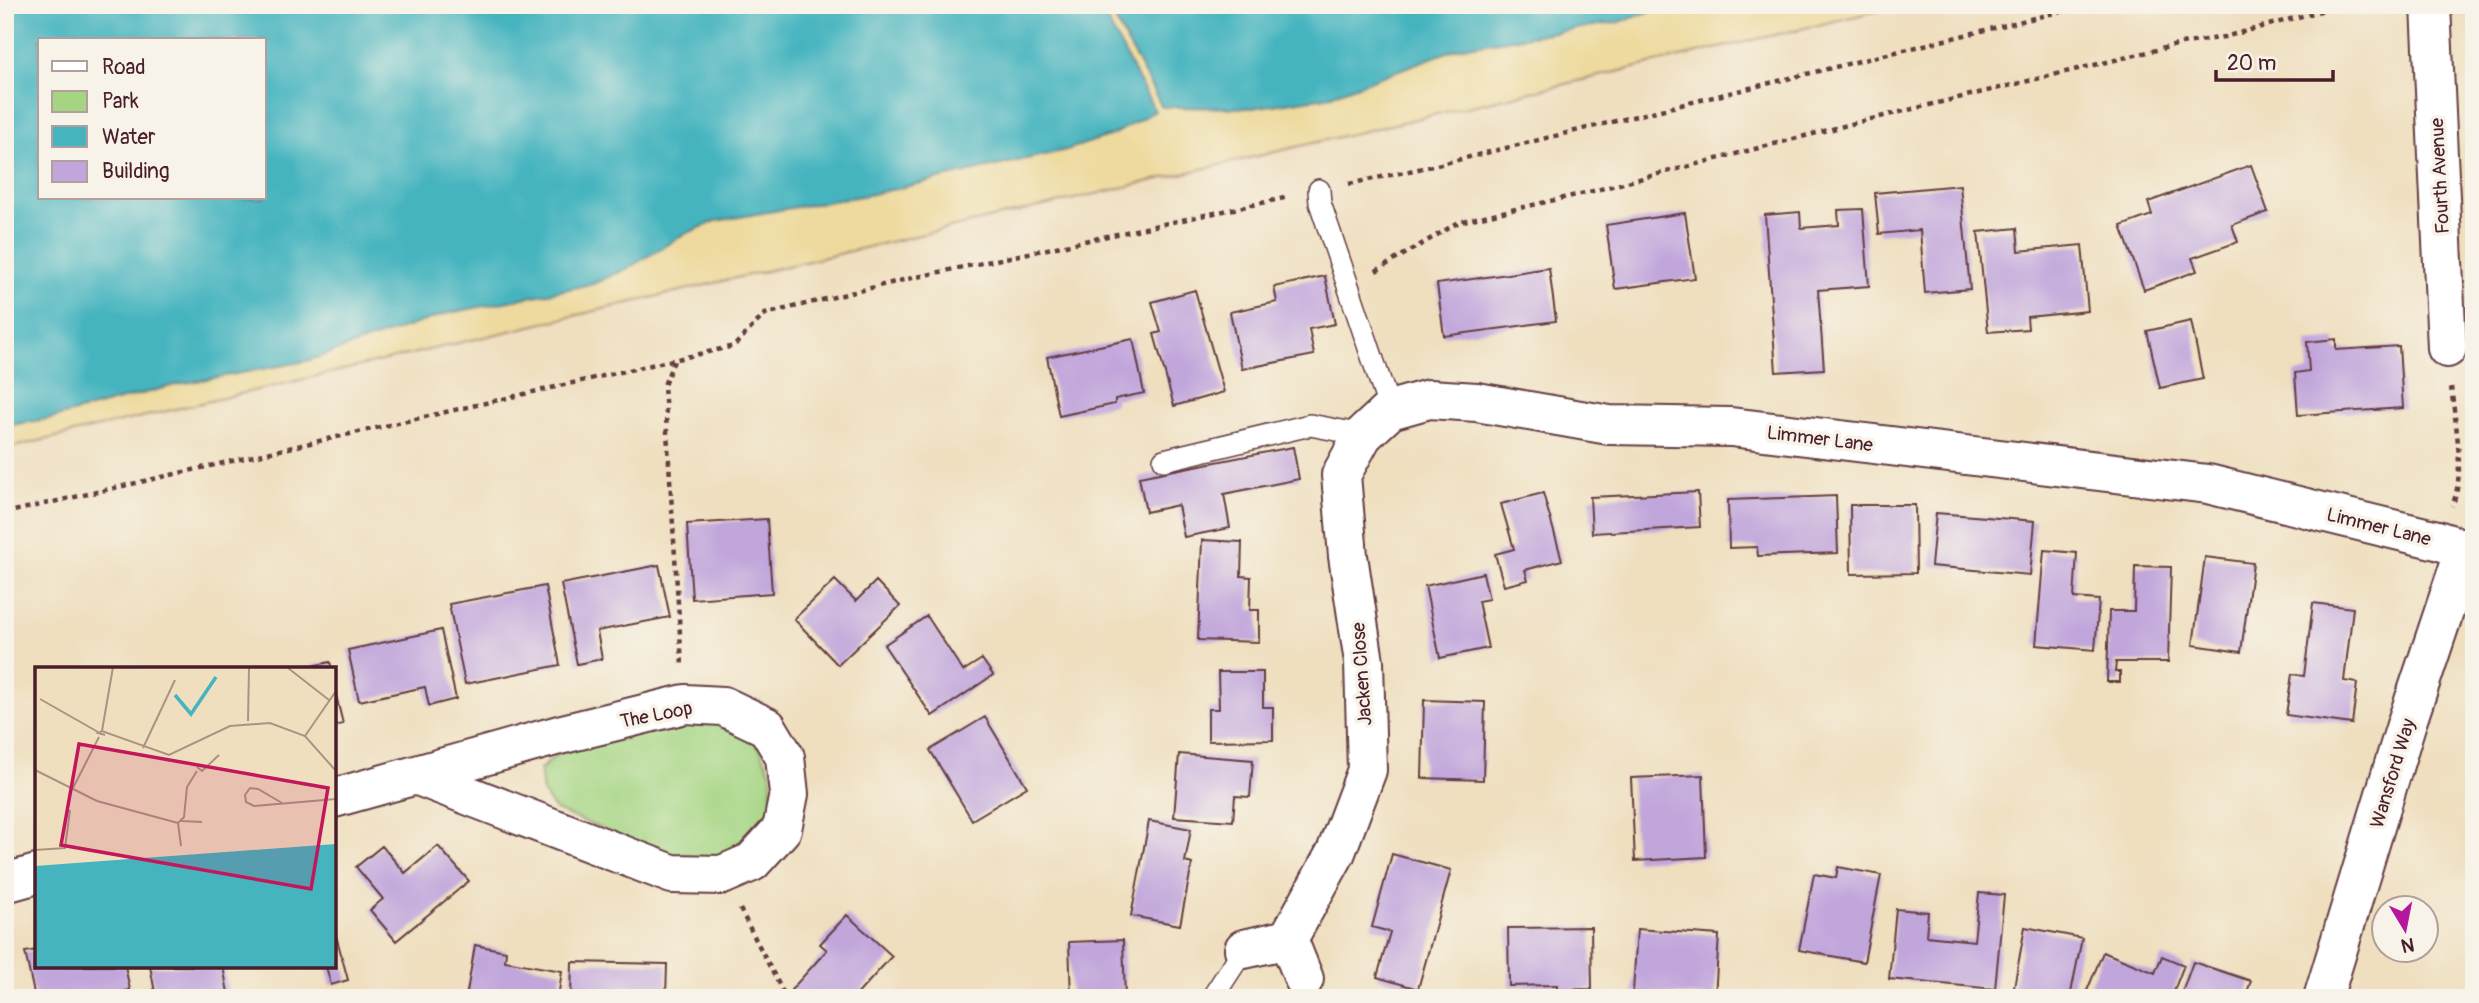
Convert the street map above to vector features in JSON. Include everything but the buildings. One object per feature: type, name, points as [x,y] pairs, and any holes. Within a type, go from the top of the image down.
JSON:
[{"type":"street","name":"Fourth Avenue","points":[[2431,5],[2447,348]]},
{"type":"street","name":"Limmer Lane","points":[[1376,423],[1429,399],[1477,402],[1609,425],[1731,428],[2208,484],[2458,547]]},
{"type":"street","name":"Jacken Close","points":[[1288,939],[1336,852],[1367,769],[1364,662],[1348,556],[1341,475],[1376,423]]},
{"type":"street","name":"Wansford Way","points":[[2323,998],[2458,547]]},
{"type":"street","name":"The Loop","points":[[685,704],[723,706],[767,727],[785,757],[789,794],[782,830],[752,862],[722,875],[672,874],[418,776],[559,735],[685,704]]},
{"type":"street","points":[[336,797],[418,776]]},
{"type":"street","points":[[5,883],[35,875]]},
{"type":"street","points":[[1244,949],[1288,939],[1304,979]]},
{"type":"lane","points":[[1164,460],[1310,425],[1376,423],[1349,292],[1318,190]]},
{"type":"lane","points":[[1212,998],[1244,949]]},
{"type":"path","points":[[5,513],[734,346],[765,314],[903,279],[1437,165],[2087,5]]},
{"type":"path","points":[[1349,292],[1382,266],[1459,222],[2181,44],[2224,37],[2343,5]]},
{"type":"path","points":[[2447,348],[2459,459],[2458,547]]},
{"type":"path","points":[[674,360],[664,386],[685,704]]},
{"type":"path","points":[[722,875],[786,998]]},
{"type":"green space","points":[[695,719],[724,723],[742,731],[759,747],[771,773],[772,813],[737,850],[704,860],[667,855],[555,810],[543,793],[540,770],[559,752]]},
{"type":"sand","points":[[5,5],[1903,5],[5,449]]},
{"type":"water","points":[[5,5],[1099,5],[1155,111],[1112,135],[1066,150],[873,194],[716,221],[685,234],[628,268],[593,284],[445,314],[307,361],[175,385],[53,418],[5,426]]},
{"type":"water","points":[[1107,5],[1669,5],[1619,22],[1461,47],[1326,97],[1252,108],[1162,107]]}]
